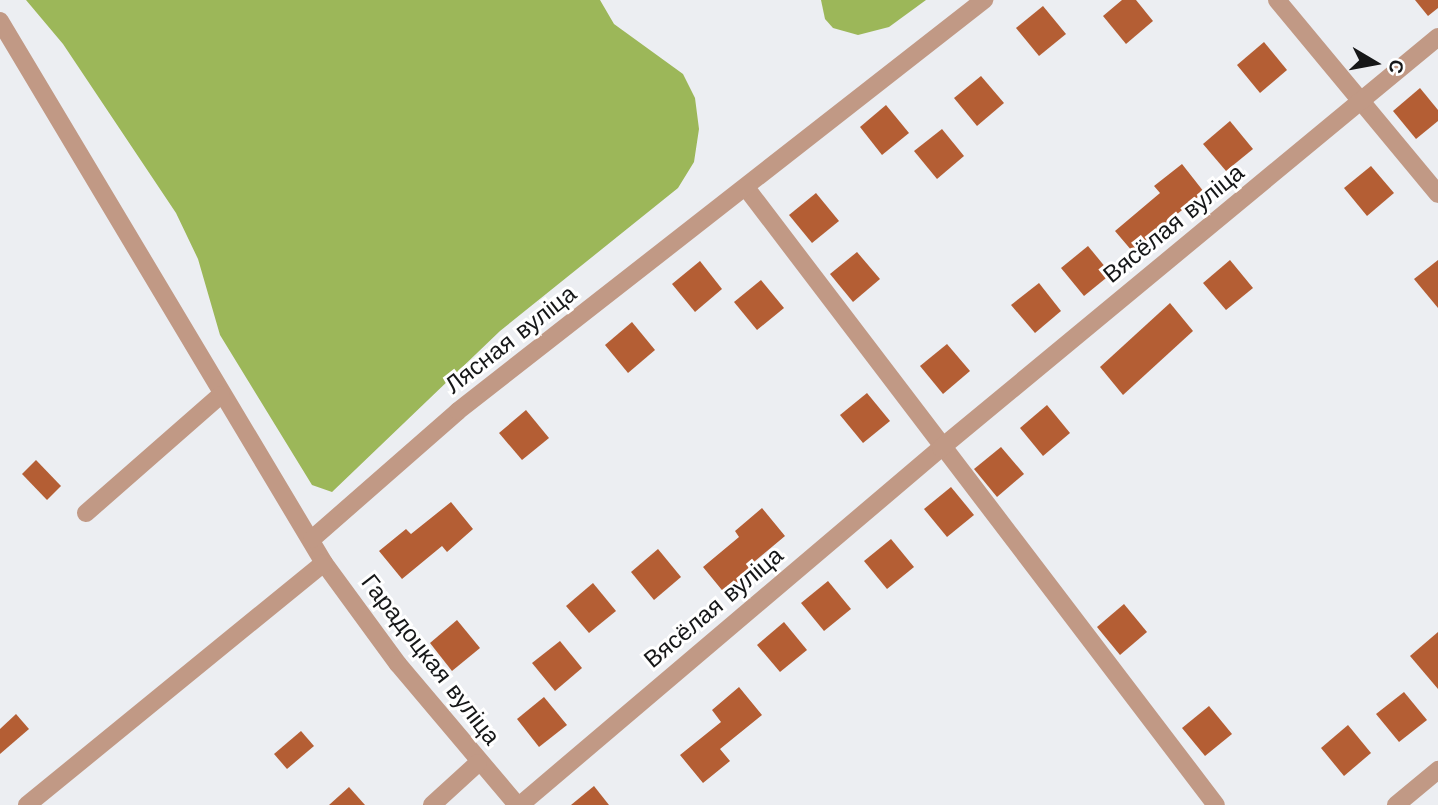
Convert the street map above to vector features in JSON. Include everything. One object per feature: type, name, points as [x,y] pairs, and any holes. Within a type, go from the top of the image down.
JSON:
[{"type":"street","name":"Лясная вуліца","points":[[312,539],[458,411],[747,189],[984,0]]},
{"type":"street","points":[[1277,0],[1438,194]]},
{"type":"street","name":"Гарадоцкая вуліца","points":[[0,21],[221,395],[312,539],[324,563],[478,763],[519,805]]},
{"type":"street","name":"Вясёлая вуліца","points":[[519,805],[941,447],[1438,37]]},
{"type":"street","points":[[747,189],[1216,805]]},
{"type":"street","points":[[86,513],[221,395]]},
{"type":"street","points":[[27,805],[324,563]]},
{"type":"street","points":[[432,805],[478,763]]},
{"type":"street","points":[[1396,805],[1438,770]]},
{"type":"green space","points":[[26,0],[600,0],[614,24],[683,74],[695,98],[699,129],[694,162],[678,188],[500,331],[332,492],[312,485],[220,335],[198,259],[176,213],[63,44]]},
{"type":"green space","points":[[821,0],[926,0],[889,27],[858,35],[833,28],[825,19]]},
{"type":"building","points":[[1122,0],[1136,0],[1153,21],[1126,44],[1103,16]]},
{"type":"building","points":[[1415,0],[1438,0],[1438,8],[1428,16]]},
{"type":"building","points":[[1043,6],[1066,34],[1039,56],[1016,28]]},
{"type":"building","points":[[1264,42],[1287,70],[1260,93],[1237,65]]},
{"type":"building","points":[[981,76],[1004,103],[977,126],[954,98]]},
{"type":"building","points":[[1420,88],[1438,110],[1438,121],[1416,139],[1393,111]]},
{"type":"building","points":[[886,105],[909,133],[882,155],[860,127]]},
{"type":"building","points":[[1230,121],[1253,149],[1226,171],[1203,144]]},
{"type":"building","points":[[942,129],[964,156],[937,179],[914,151]]},
{"type":"building","points":[[1182,164],[1204,192],[1159,229],[1165,236],[1138,258],[1115,231],[1160,193],[1154,186]]},
{"type":"building","points":[[1371,166],[1394,193],[1367,216],[1344,188]]},
{"type":"building","points":[[816,193],[839,221],[812,243],[789,215]]},
{"type":"building","points":[[1088,246],[1111,274],[1084,296],[1061,268]]},
{"type":"building","points":[[857,252],[880,279],[853,302],[830,274]]},
{"type":"building","points":[[1230,260],[1253,288],[1226,310],[1203,283]]},
{"type":"building","points":[[1438,260],[1438,308],[1414,279]]},
{"type":"building","points":[[700,261],[722,289],[695,312],[672,284]]},
{"type":"building","points":[[761,280],[784,308],[757,330],[734,302]]},
{"type":"building","points":[[1039,283],[1061,311],[1035,333],[1011,305]]},
{"type":"building","points":[[1170,303],[1193,331],[1123,395],[1100,367]]},
{"type":"building","points":[[632,322],[655,350],[628,373],[605,345]]},
{"type":"building","points":[[947,344],[970,371],[943,394],[920,366]]},
{"type":"building","points":[[867,393],[890,421],[863,443],[840,415]]},
{"type":"building","points":[[1047,405],[1070,433],[1043,456],[1020,428]]},
{"type":"building","points":[[526,410],[549,438],[522,460],[499,433]]},
{"type":"building","points":[[1001,447],[1024,474],[997,497],[974,469]]},
{"type":"building","points":[[36,460],[61,486],[47,500],[22,474]]},
{"type":"building","points":[[951,487],[974,515],[947,537],[924,509]]},
{"type":"building","points":[[451,502],[473,529],[447,552],[442,546],[402,579],[379,551],[406,529],[411,534]]},
{"type":"building","points":[[762,508],[785,536],[748,567],[753,572],[726,595],[703,567],[739,537],[735,531]]},
{"type":"building","points":[[891,539],[914,567],[887,589],[864,561]]},
{"type":"building","points":[[658,549],[681,577],[654,600],[631,572]]},
{"type":"building","points":[[828,581],[851,609],[824,631],[801,603]]},
{"type":"building","points":[[593,583],[616,611],[589,633],[566,606]]},
{"type":"building","points":[[1124,604],[1147,632],[1120,655],[1097,627]]},
{"type":"building","points":[[457,620],[480,648],[452,671],[430,643]]},
{"type":"building","points":[[784,622],[807,650],[780,672],[757,645]]},
{"type":"building","points":[[1438,632],[1438,689],[1410,656]]},
{"type":"building","points":[[560,641],[582,668],[555,691],[532,663]]},
{"type":"building","points":[[739,687],[762,715],[720,749],[730,761],[703,783],[680,755],[721,722],[712,710]]},
{"type":"building","points":[[1404,692],[1427,720],[1399,742],[1376,714]]},
{"type":"building","points":[[544,697],[567,725],[539,747],[517,719]]},
{"type":"building","points":[[1209,706],[1232,734],[1205,756],[1182,728]]},
{"type":"building","points":[[16,714],[29,729],[0,754],[0,729]]},
{"type":"building","points":[[1348,725],[1371,753],[1344,776],[1321,748]]},
{"type":"building","points":[[301,731],[314,746],[287,769],[274,754]]},
{"type":"building","points":[[594,786],[609,805],[571,805]]},
{"type":"building","points":[[349,787],[365,805],[329,805]]}]
